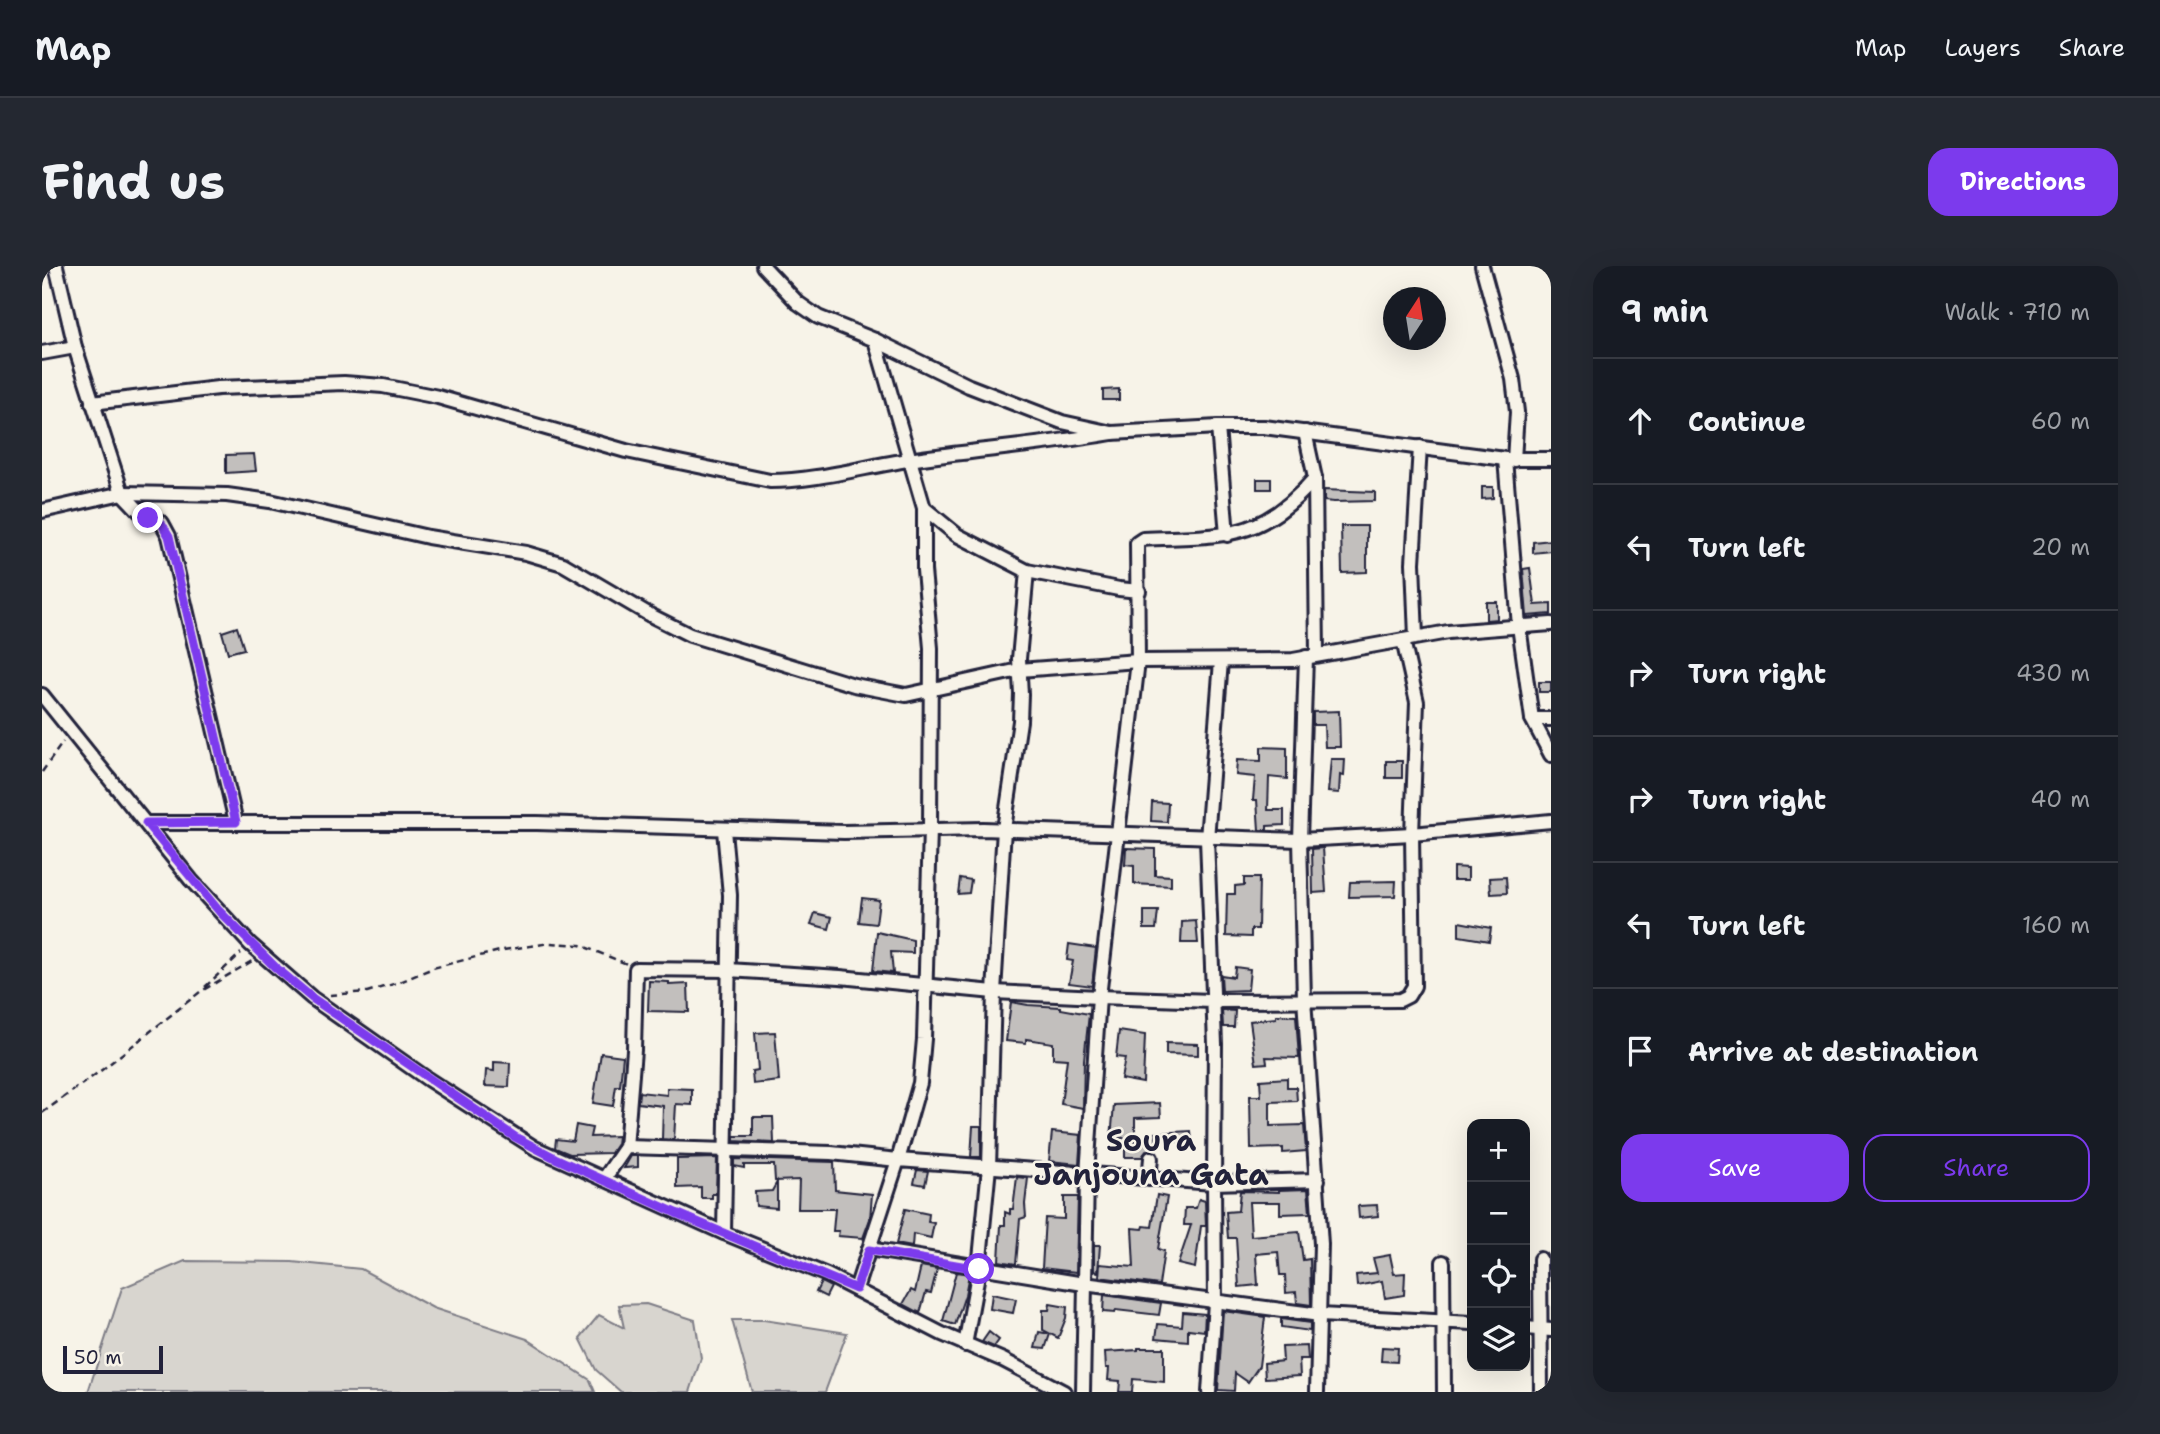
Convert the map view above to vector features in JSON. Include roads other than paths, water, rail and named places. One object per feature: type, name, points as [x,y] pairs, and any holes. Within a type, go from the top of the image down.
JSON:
[{"type":"street","points":[[56,266],[75,347],[122,493],[143,515],[162,523],[169,536],[236,822]]},
{"type":"street","points":[[763,266],[798,303],[818,317],[875,340],[969,386],[1062,422],[1112,433]]},
{"type":"street","points":[[1482,266],[1513,379],[1517,412],[1510,460],[1519,626],[1532,719],[1551,755]]},
{"type":"street","points":[[856,1289],[920,1083],[930,829],[931,648],[924,570],[924,508],[875,340]]},
{"type":"street","points":[[42,352],[75,347]]},
{"type":"street","points":[[92,403],[218,388],[363,384],[438,397],[626,451],[770,481],[909,460],[1040,446],[1112,433],[1218,427],[1264,427],[1510,460],[1551,460]]},
{"type":"street","points":[[1218,427],[1227,535]]},
{"type":"street","points":[[1305,432],[1315,478],[1312,656],[1300,840],[1304,999],[1321,1244],[1317,1392]]},
{"type":"street","points":[[604,1179],[626,1147],[634,1050],[636,969],[728,970],[995,992],[1212,1001],[1400,1000],[1408,996],[1414,986],[1412,834],[1417,702],[1410,639],[1420,447]]},
{"type":"street","points":[[1083,1392],[1087,1175],[1100,997],[1138,661],[1137,543],[1139,539],[1227,535],[1247,530],[1275,517],[1315,478]]},
{"type":"street","points":[[42,511],[122,493],[209,493],[243,496],[428,537],[545,558],[584,575],[650,615],[690,635],[854,685],[906,695],[1019,670],[1138,661],[1261,662],[1410,639],[1551,624]]},
{"type":"street","points":[[924,508],[957,536],[1027,571],[1139,591]]},
{"type":"street","points":[[965,1345],[979,1269],[989,1167],[1004,829],[1020,721],[1019,670],[1027,571]]},
{"type":"street","points":[[1209,1392],[1215,1302],[1215,1044],[1207,839],[1221,661]]},
{"type":"street","points":[[42,695],[191,880],[262,956],[312,998],[515,1137],[555,1158],[856,1289],[1064,1392]]},
{"type":"street","points":[[1532,719],[1551,719]]},
{"type":"street","points":[[146,823],[537,823],[862,833],[1004,829],[1207,839],[1300,840],[1412,834],[1551,821]]},
{"type":"street","points":[[724,830],[730,895],[724,1233]]},
{"type":"street","points":[[626,1147],[831,1153],[1214,1183],[1318,1180]]},
{"type":"street","points":[[1149,1179],[1150,1158]]},
{"type":"street","points":[[869,1250],[979,1269],[1320,1315],[1467,1323]]},
{"type":"street","points":[[1540,1259],[1545,1330],[1541,1392]]},
{"type":"street","points":[[1443,1262],[1444,1392]]},
{"type":"district","name":"Soura Janjouna Gata","points":[[1151,1158]]}]
